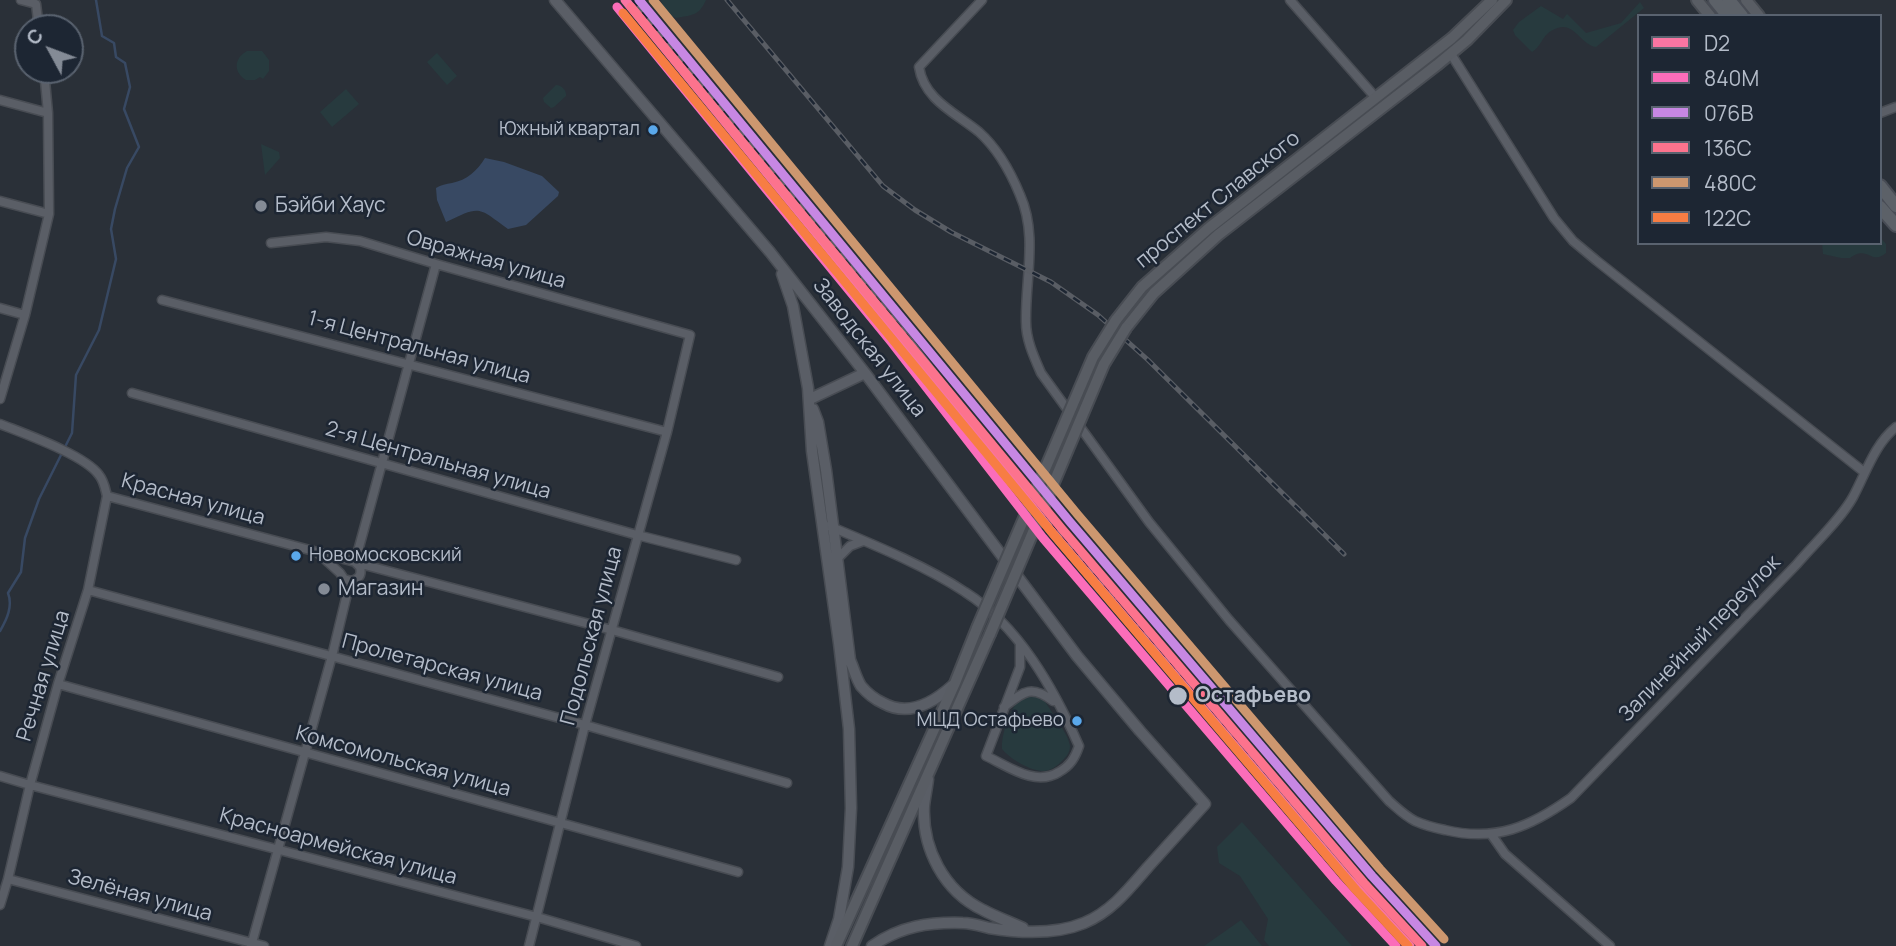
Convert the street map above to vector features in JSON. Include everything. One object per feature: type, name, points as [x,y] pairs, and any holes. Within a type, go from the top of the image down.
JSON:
[{"type":"main road","name":"проспект Славского","points":[[836,946],[955,683],[1093,357],[1116,320],[1142,287],[1209,228],[1452,38],[1492,0]]},
{"type":"main road","name":"проспект Славского","points":[[852,946],[990,634],[1104,364],[1126,328],[1154,293],[1218,236],[1451,54],[1506,0]]},
{"type":"main road","points":[[1697,0],[1708,14]]},
{"type":"main road","points":[[1729,0],[1740,14]]},
{"type":"main road","points":[[1746,0],[1757,14]]},
{"type":"main road","points":[[1882,188],[1896,206]]},
{"type":"main road","points":[[1882,209],[1896,225]]},
{"type":"street","points":[[21,0],[36,4],[37,14]]},
{"type":"street","name":"Заводская улица","points":[[555,0],[770,252],[865,373],[1045,615],[1140,731],[1205,804],[1123,895],[1101,914],[1072,927],[1053,931],[1030,931]]},
{"type":"street","name":"Залинейный переулок","points":[[982,0],[919,67],[921,78],[929,92],[953,114],[980,133],[1009,171],[1022,197],[1028,223],[1031,258],[1026,324],[1030,347],[1041,373],[1149,522],[1229,620],[1389,801],[1413,820],[1459,833],[1491,834],[1521,827],[1545,816],[1571,798],[1797,564],[1853,498],[1864,472],[1886,435],[1896,427]]},
{"type":"street","points":[[1290,0],[1376,98]]},
{"type":"street","points":[[1451,54],[1534,188],[1573,241],[1864,472]]},
{"type":"street","points":[[0,399],[25,315],[49,214],[45,84]]},
{"type":"street","points":[[0,100],[48,113]]},
{"type":"street","points":[[0,201],[49,214]]},
{"type":"street","name":"Овражная улица","points":[[271,243],[315,237],[345,238],[690,335]]},
{"type":"street","points":[[770,252],[790,294],[810,399],[818,422],[850,660],[858,679],[867,692],[890,707],[906,709],[940,698],[955,683]]},
{"type":"street","points":[[252,944],[348,590],[360,575],[356,564],[436,264]]},
{"type":"street","name":"1-я Центральная улица","points":[[162,300],[667,432]]},
{"type":"street","points":[[0,308],[25,315]]},
{"type":"street","name":"Подольская улица","points":[[529,946],[585,725],[667,432],[690,335]]},
{"type":"street","points":[[810,399],[865,373]]},
{"type":"street","name":"2-я Центральная улица","points":[[132,393],[637,535],[736,560]]},
{"type":"street","points":[[810,399],[812,451],[849,729],[851,808],[848,867],[839,919],[830,946]]},
{"type":"street","name":"Красная улица","points":[[0,424],[82,460],[100,476],[107,496],[612,630],[778,677]]},
{"type":"street","name":"Речная улица","points":[[0,905],[58,684],[88,590],[107,496]]},
{"type":"street","points":[[822,523],[965,591],[1001,621],[1020,644],[1045,681],[1079,746],[1068,767],[1045,779],[1034,778],[986,756],[1020,667],[1020,644]]},
{"type":"street","points":[[836,560],[850,546],[863,541]]},
{"type":"street","name":"Красная улица","points":[[318,553],[342,576]]},
{"type":"street","points":[[348,590],[342,576],[342,565],[348,561],[356,564]]},
{"type":"street","points":[[342,576],[351,581],[355,580]]},
{"type":"street","name":"Пролетарская улица","points":[[88,590],[585,725],[787,783]]},
{"type":"street","name":"Комсомольская улица","points":[[58,684],[738,872]]},
{"type":"street","points":[[1004,708],[1025,692],[1033,690],[1043,693],[1058,705]]},
{"type":"street","points":[[930,769],[924,807],[925,830],[929,847],[946,879],[963,897],[981,910],[1030,931]]},
{"type":"street","name":"Красноармейская улица","points":[[0,776],[537,917],[636,946]]},
{"type":"street","points":[[1491,834],[1504,853],[1610,946]]},
{"type":"street","name":"Зелёная улица","points":[[8,879],[264,946]]},
{"type":"street","points":[[872,946],[895,932],[916,925],[966,923],[1030,931]]},
{"type":"green space","points":[[661,0],[706,0],[698,12],[676,18],[665,12]]},
{"type":"green space","points":[[1640,2],[1644,8],[1596,47],[1565,27],[1548,33],[1532,52],[1513,30],[1519,22],[1541,6],[1563,19],[1567,14],[1586,33],[1621,23]]},
{"type":"green space","points":[[247,51],[262,51],[269,60],[269,71],[263,79],[260,77],[246,80],[239,73],[238,61]]},
{"type":"green space","points":[[437,53],[457,76],[447,85],[427,62]]},
{"type":"green space","points":[[556,85],[564,89],[566,96],[551,108],[543,98]]},
{"type":"green space","points":[[346,89],[359,104],[332,127],[320,112]]},
{"type":"green space","points":[[261,144],[279,152],[280,158],[265,175]]},
{"type":"green space","points":[[1882,239],[1886,244],[1886,253],[1877,257],[1861,253],[1850,258],[1823,254],[1822,245],[1882,245]]},
{"type":"green space","points":[[1031,695],[1046,703],[1069,741],[1068,754],[1050,770],[1034,769],[1022,764],[1002,749],[1005,729],[1016,703]]},
{"type":"green space","points":[[1242,822],[1352,946],[1269,946],[1264,940],[1268,919],[1240,876],[1219,863],[1217,847]]},
{"type":"green space","points":[[1241,920],[1262,946],[1204,946]]},
{"type":"water","points":[[485,158],[542,176],[559,192],[558,196],[526,225],[508,229],[479,211],[466,213],[446,222],[437,200],[436,188],[467,177]]},
{"type":"waterway","points":[[0,631],[10,608],[8,593],[21,572],[25,538],[39,499],[72,433],[76,375],[99,330],[116,259],[111,229],[115,209],[127,168],[139,147],[124,109],[130,87],[125,63],[116,57],[114,43],[102,36],[96,0]]},
{"type":"railway","points":[[632,0],[905,333],[1055,527],[1115,598]]},
{"type":"railway","points":[[727,0],[883,186],[951,232],[1051,282],[1098,315],[1148,360],[1344,554]]},
{"type":"railway","points":[[1139,626],[1349,870],[1421,946]]},
{"type":"transit line","name":"D2","points":[[625,0],[900,336],[1051,531],[1344,874],[1410,946]]},
{"type":"transit line","name":"076В","points":[[639,0],[1070,522],[1372,876],[1436,946]]},
{"type":"transit line","name":"480С","points":[[653,0],[1078,515],[1380,869],[1444,939]]},
{"type":"transit line","name":"840М","points":[[617,7],[892,343],[1043,538],[1336,881],[1396,946]]},
{"type":"transit line","name":"136С","points":[[631,7],[1062,529],[1364,883],[1422,946]]},
{"type":"transit line","name":"122С","points":[[623,13],[1054,535],[1356,890],[1408,946]]},
{"type":"place","name":"Южный квартал","points":[[653,130]]},
{"type":"place","name":"Бэйби Хаус","points":[[261,206]]},
{"type":"place","name":"Новомосковский","points":[[296,556]]},
{"type":"place","name":"Магазин","points":[[324,589]]},
{"type":"place","name":"Остафьево","points":[[1178,696]]},
{"type":"place","name":"МЦД Остафьево","points":[[1077,721]]}]
